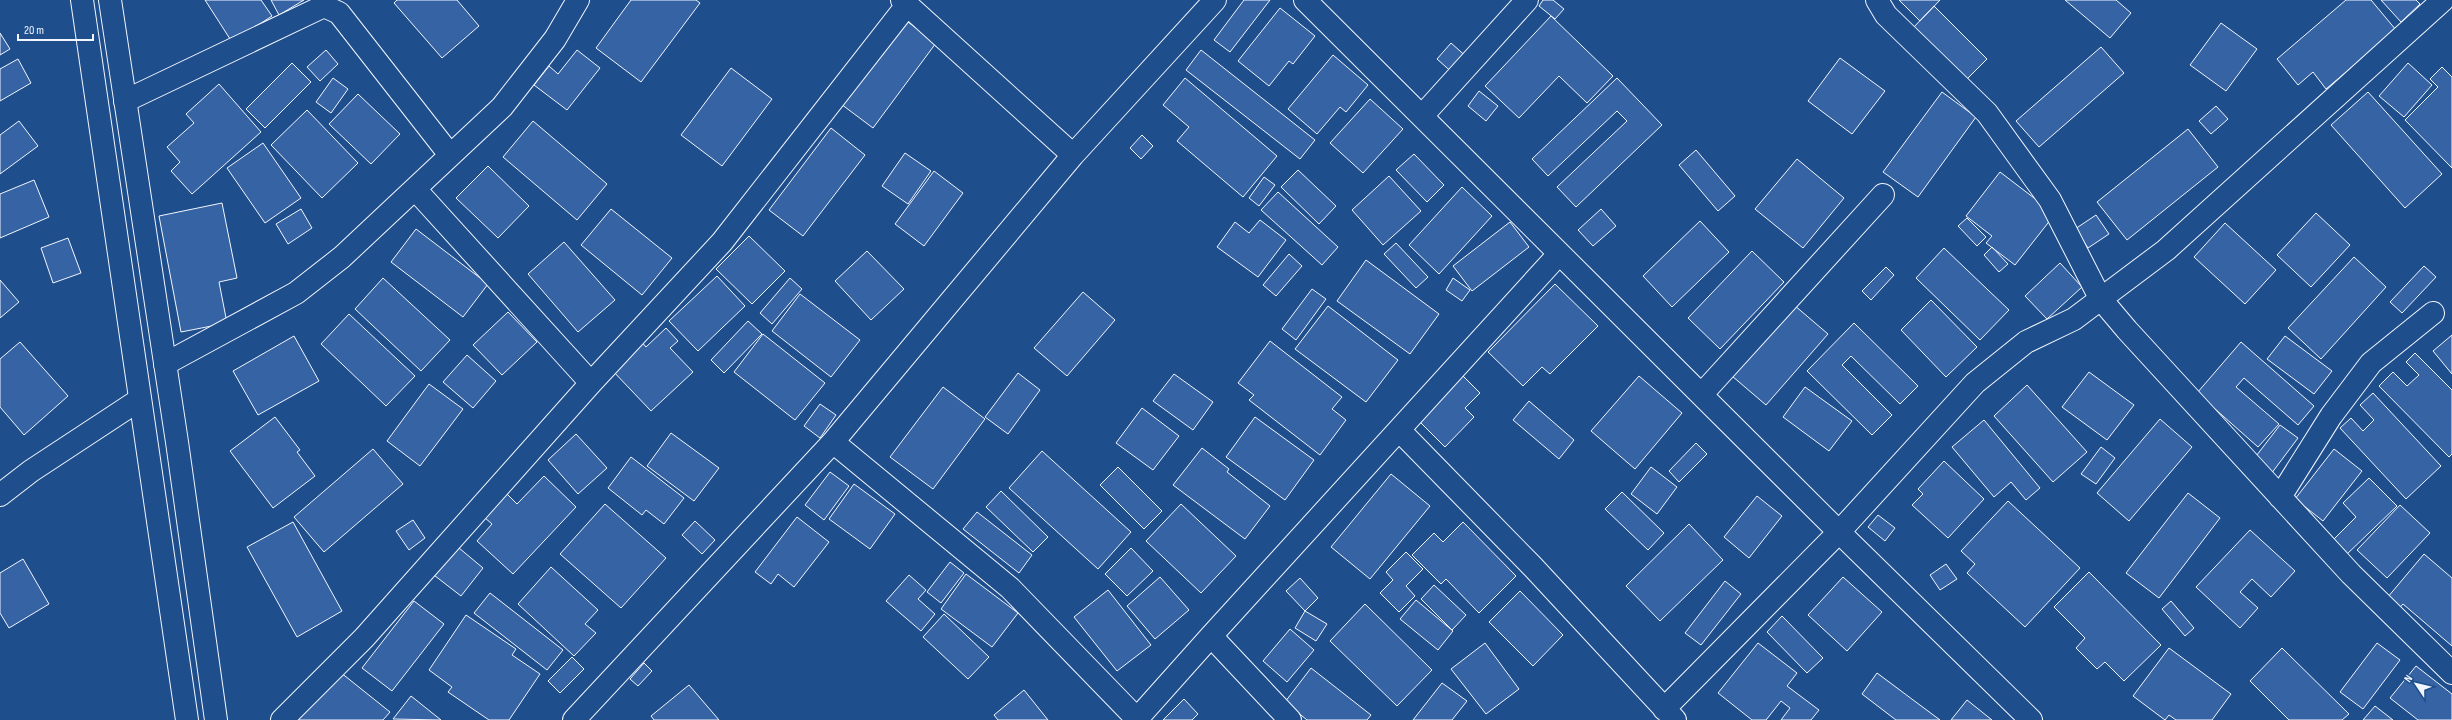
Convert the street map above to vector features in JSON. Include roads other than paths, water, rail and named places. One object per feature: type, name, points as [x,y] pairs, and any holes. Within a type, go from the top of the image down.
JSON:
[{"type":"street","points":[[82,0],[139,400],[187,720]]},
{"type":"street","points":[[110,0],[165,364],[216,720]]},
{"type":"street","points":[[165,364],[296,293],[342,257],[502,107],[554,39],[578,0]]},
{"type":"street","points":[[574,720],[833,442],[1073,155],[1215,0]]},
{"type":"street","points":[[1305,0],[1839,532],[2031,720]]},
{"type":"street","points":[[1422,116],[1527,0]]},
{"type":"street","points":[[1877,0],[1886,15],[1987,113],[2050,200],[2100,298],[2127,330],[2351,574],[2452,673]]},
{"type":"street","points":[[1399,430],[1533,567],[1670,715],[1975,383],[2026,342],[2074,319],[2100,298],[2166,250],[2443,0]]},
{"type":"street","points":[[282,720],[364,638],[590,383],[722,242],[904,2],[1073,155]]},
{"type":"street","points":[[125,101],[324,6],[339,13],[450,156]]},
{"type":"street","points":[[415,189],[590,383]]},
{"type":"street","points":[[1702,394],[1883,195]]},
{"type":"street","points":[[833,442],[1010,588],[1137,720],[1210,636],[1559,254]]},
{"type":"street","points":[[2280,497],[2331,416],[2371,363],[2433,313]]},
{"type":"street","points":[[0,495],[31,471],[139,400]]},
{"type":"street","points":[[1210,636],[1290,720]]}]
